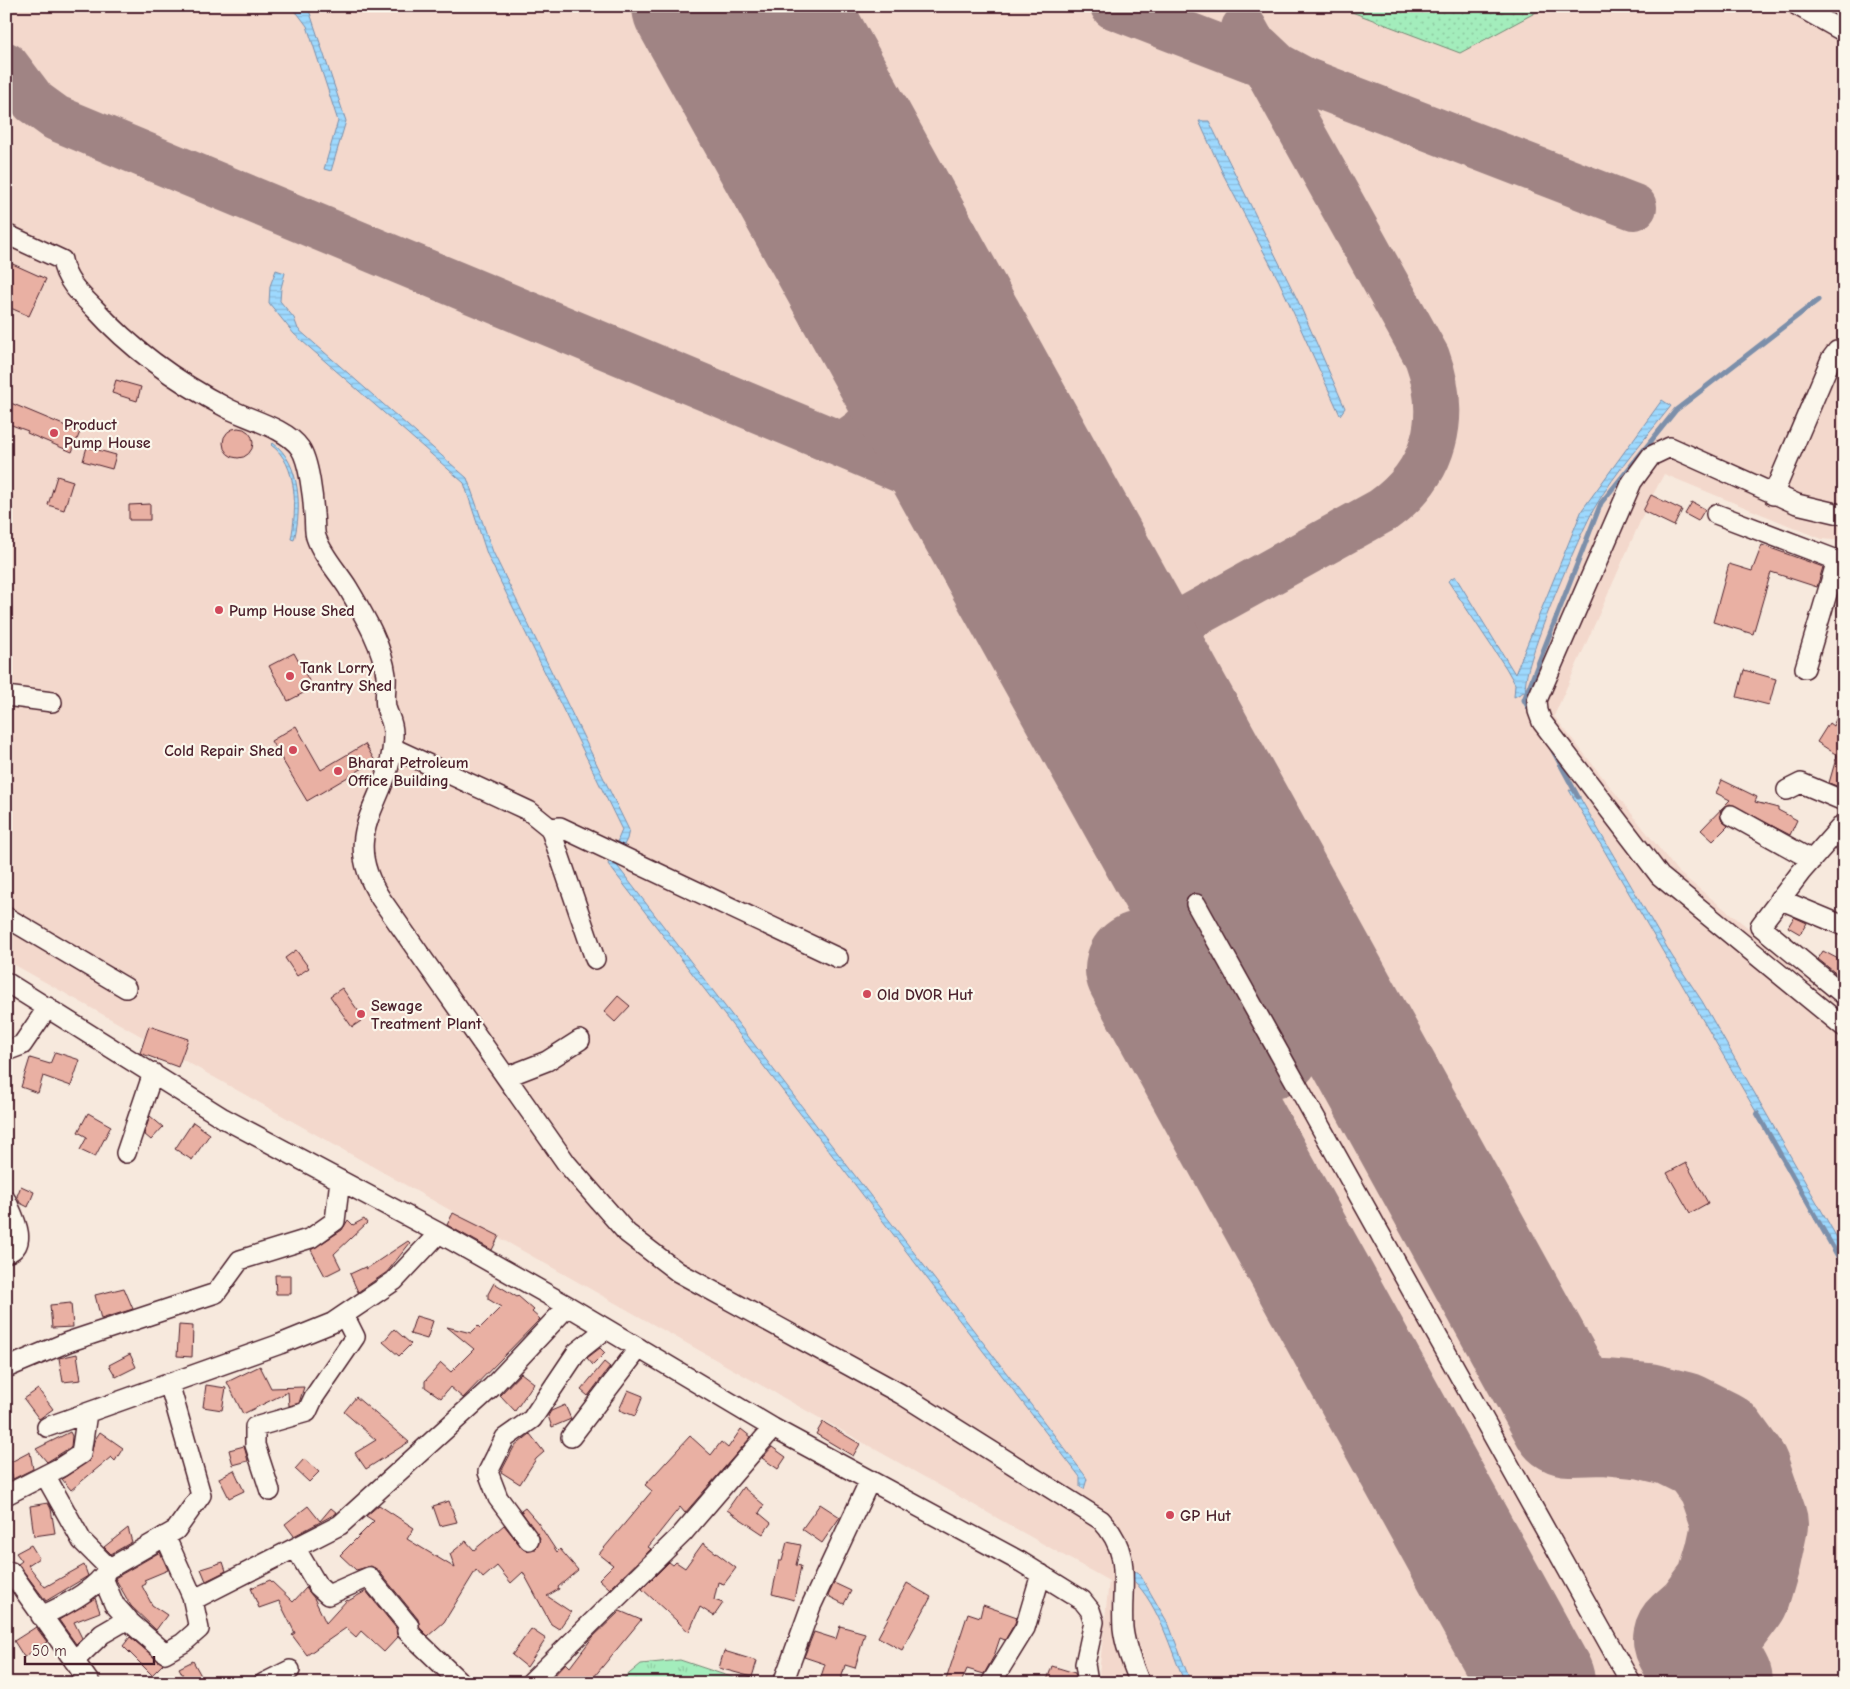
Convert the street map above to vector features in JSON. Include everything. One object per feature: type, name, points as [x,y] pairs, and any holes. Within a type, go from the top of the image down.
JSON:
[{"type":"street","points":[[1798,6],[1844,32]]},
{"type":"street","points":[[6,234],[62,260],[66,277],[93,307],[123,338],[164,371],[216,402],[276,430],[299,447],[312,493],[316,537],[376,640],[384,662],[387,691],[385,706],[392,722],[393,748],[387,774],[371,808],[363,832],[362,850],[368,876],[381,898],[582,1184],[626,1233],[649,1252],[701,1286],[922,1406],[1101,1520],[1115,1537],[1123,1557],[1124,1628],[1127,1648],[1140,1683]]},
{"type":"street","points":[[1774,495],[1831,359],[1837,351],[1844,352]]},
{"type":"street","points":[[1844,515],[1816,510],[1774,495],[1670,447],[1655,453],[1632,482],[1537,700],[1537,707],[1542,722],[1660,876],[1844,1027]]},
{"type":"street","points":[[1716,514],[1840,560],[1806,668]]},
{"type":"street","points":[[6,696],[52,702]]},
{"type":"street","points":[[393,748],[529,811],[550,828],[595,960]]},
{"type":"street","points":[[1787,790],[1801,783],[1844,801]]},
{"type":"street","points":[[1731,815],[1812,860]]},
{"type":"street","points":[[1844,823],[1760,926],[1844,995]]},
{"type":"street","points":[[550,828],[560,827],[838,958]]},
{"type":"street","points":[[1780,900],[1844,926]]},
{"type":"street","points":[[1196,904],[1631,1683]]},
{"type":"street","points":[[6,917],[126,988]]},
{"type":"street","points":[[6,982],[223,1118],[439,1233],[568,1306],[773,1428],[1041,1574],[1082,1600],[1090,1610],[1094,1622],[1086,1664],[1088,1683]]},
{"type":"street","points":[[6,1051],[22,1045],[48,1007]]},
{"type":"street","points":[[506,1077],[547,1061],[580,1040]]},
{"type":"street","points":[[126,1153],[154,1073]]},
{"type":"street","points":[[6,1368],[68,1342],[216,1294],[240,1260],[311,1238],[335,1221],[340,1180]]},
{"type":"street","points":[[6,1200],[19,1231],[17,1244],[11,1252],[6,1253]]},
{"type":"street","points":[[47,1427],[280,1344],[332,1323],[394,1281],[439,1233]]},
{"type":"street","points":[[193,1600],[340,1526],[492,1387],[568,1306]]},
{"type":"street","points":[[270,1491],[255,1445],[255,1427],[307,1412],[355,1337],[344,1315]]},
{"type":"street","points":[[528,1540],[498,1498],[488,1472],[505,1438],[532,1419],[577,1352],[606,1329]]},
{"type":"street","points":[[571,1437],[639,1348]]},
{"type":"street","points":[[41,1616],[57,1609],[106,1573],[176,1530],[201,1495],[169,1383]]},
{"type":"street","points":[[6,1495],[81,1454],[87,1413]]},
{"type":"street","points":[[530,1683],[682,1534],[773,1428]]},
{"type":"street","points":[[45,1475],[82,1541],[106,1573],[114,1604],[128,1620],[165,1653],[183,1643],[199,1629],[193,1600],[165,1536]]},
{"type":"street","points":[[783,1683],[811,1606],[870,1480]]},
{"type":"street","points":[[296,1549],[318,1586],[328,1595],[369,1577],[409,1626],[407,1631],[461,1683]]},
{"type":"street","points":[[8,1571],[90,1683]]},
{"type":"street","points":[[991,1683],[1025,1628],[1041,1574]]},
{"type":"street","points":[[74,1661],[102,1634],[128,1620]]},
{"type":"street","points":[[1074,1683],[1086,1664]]},
{"type":"street","points":[[264,1683],[290,1670]]},
{"type":"shaded area","points":[[6,6],[1844,6],[1844,541],[1822,539],[1664,474],[1647,506],[1554,716],[1678,872],[1844,1004],[1844,1683],[1098,1683],[1109,1581],[6,960]]},
{"type":"green space","points":[[1336,6],[1543,6],[1544,8],[1460,53]]},
{"type":"green space","points":[[680,1660],[749,1683],[618,1683],[641,1664]]},
{"type":"water","points":[[288,6],[302,6],[310,13],[346,121],[331,171],[324,169],[338,121],[307,26],[298,14]]},
{"type":"water","points":[[1199,121],[1209,121],[1298,301],[1345,408],[1340,415],[1279,281],[1223,174]]},
{"type":"water","points":[[276,270],[285,273],[280,301],[294,318],[298,329],[467,478],[493,552],[629,830],[627,839],[615,863],[1084,1474],[1087,1479],[1084,1489],[1080,1487],[1080,1477],[608,864],[622,830],[487,554],[464,483],[294,334],[269,303],[270,286]]},
{"type":"water","points":[[1662,400],[1671,406],[1612,481],[1588,521],[1565,570],[1541,631],[1526,679],[1526,691],[1514,697],[1515,684],[1506,668],[1448,581],[1455,576],[1515,674],[1582,510]]},
{"type":"water","points":[[273,443],[289,462],[297,488],[298,515],[294,540],[291,539],[294,502],[291,475],[280,453],[271,445]]},
{"type":"water","points":[[1569,790],[1576,791],[1672,956],[1702,1001],[1844,1250],[1844,1263]]},
{"type":"water","points":[[1134,1571],[1139,1573],[1169,1625],[1191,1683],[1185,1683],[1157,1615],[1133,1580]]},
{"type":"building","points":[[6,261],[46,279],[29,316],[6,306]]},
{"type":"building","points":[[116,380],[141,387],[137,401],[112,393]]},
{"type":"building","name":"Product Pump House","points":[[6,401],[80,432],[72,452],[27,433],[28,431],[6,423]]},
{"type":"building","points":[[238,428],[249,432],[253,443],[249,454],[238,458],[227,454],[223,443],[227,432]]},
{"type":"building","points":[[87,447],[116,455],[112,469],[83,461]]},
{"type":"building","points":[[57,476],[73,481],[64,510],[48,505]]},
{"type":"building","points":[[1651,495],[1682,510],[1674,526],[1643,511]]},
{"type":"building","points":[[1692,502],[1705,509],[1698,521],[1685,514]]},
{"type":"building","points":[[150,504],[150,520],[129,520],[129,505]]},
{"type":"building","points":[[1762,545],[1823,567],[1817,587],[1771,572],[1753,634],[1713,622],[1729,564],[1752,571]]},
{"type":"building","name":"Tank Lorry Grantry Shed","points":[[294,653],[313,688],[288,701],[269,666]]},
{"type":"building","points":[[1744,670],[1776,679],[1769,705],[1737,697]]},
{"type":"building","points":[[1844,701],[1844,789],[1829,783],[1837,755],[1817,742],[1829,723],[1833,726]]},
{"type":"building","points":[[296,726],[321,770],[365,744],[375,761],[307,801],[271,741]]},
{"type":"building","points":[[1722,780],[1757,797],[1755,802],[1778,808],[1778,810],[1797,820],[1790,835],[1730,804],[1722,809],[1730,800],[1716,793]]},
{"type":"building","points":[[1721,809],[1722,821],[1728,826],[1713,841],[1701,830]]},
{"type":"building","points":[[1794,917],[1807,923],[1800,934],[1788,927]]},
{"type":"building","points":[[296,950],[309,968],[297,976],[285,958]]},
{"type":"building","points":[[1823,951],[1844,962],[1844,980],[1818,959]]},
{"type":"building","points":[[342,988],[364,1019],[352,1027],[330,996]]},
{"type":"building","points":[[618,996],[630,1006],[615,1022],[604,1012]]},
{"type":"building","points":[[149,1026],[188,1039],[178,1067],[140,1053]]},
{"type":"building","points":[[55,1052],[80,1060],[71,1086],[43,1076],[38,1093],[21,1087],[30,1058],[50,1064]]},
{"type":"building","points":[[88,1113],[111,1126],[95,1157],[80,1150],[87,1137],[78,1132]]},
{"type":"building","points":[[150,1116],[163,1127],[151,1140],[144,1134]]},
{"type":"building","points":[[193,1122],[210,1134],[192,1160],[175,1149]]},
{"type":"building","points":[[1686,1163],[1708,1203],[1690,1213],[1667,1173]]},
{"type":"building","points":[[21,1186],[34,1192],[28,1207],[20,1203],[17,1196]]},
{"type":"building","points":[[453,1213],[499,1236],[492,1250],[447,1225]]},
{"type":"building","points":[[364,1219],[367,1223],[334,1254],[341,1268],[325,1276],[311,1250],[342,1230],[348,1220],[353,1225]]},
{"type":"building","points":[[408,1241],[410,1243],[387,1272],[358,1292],[350,1274],[365,1267],[366,1269]]},
{"type":"building","points":[[275,1275],[291,1275],[291,1294],[276,1294]]},
{"type":"building","points":[[494,1283],[518,1296],[534,1310],[532,1312],[540,1319],[463,1398],[450,1387],[441,1398],[425,1387],[425,1381],[441,1363],[451,1372],[474,1349],[447,1327],[471,1333],[478,1326],[480,1328],[501,1307],[488,1299],[488,1294]]},
{"type":"building","points":[[124,1288],[133,1309],[101,1319],[95,1295]]},
{"type":"building","points":[[71,1303],[73,1327],[52,1328],[50,1305]]},
{"type":"building","points":[[416,1316],[433,1321],[427,1339],[410,1334]]},
{"type":"building","points":[[179,1325],[193,1326],[192,1357],[177,1356]]},
{"type":"building","points":[[394,1329],[411,1344],[399,1356],[383,1342]]},
{"type":"building","points":[[600,1348],[605,1353],[593,1365],[587,1358]]},
{"type":"building","points":[[77,1354],[81,1380],[63,1382],[59,1358]]},
{"type":"building","points":[[130,1354],[136,1367],[116,1377],[109,1365]]},
{"type":"building","points":[[604,1362],[610,1367],[588,1396],[581,1390]]},
{"type":"building","points":[[260,1366],[271,1388],[304,1387],[299,1403],[289,1406],[288,1392],[243,1414],[227,1382]]},
{"type":"building","points":[[521,1373],[534,1383],[515,1411],[500,1395]]},
{"type":"building","points":[[206,1385],[226,1388],[222,1410],[203,1407]]},
{"type":"building","points":[[38,1389],[53,1409],[39,1419],[24,1399]]},
{"type":"building","points":[[628,1390],[643,1396],[635,1416],[619,1410]]},
{"type":"building","points":[[356,1397],[409,1442],[366,1469],[355,1453],[376,1440],[344,1412]]},
{"type":"building","points":[[565,1405],[571,1419],[552,1427],[548,1416],[551,1411]]},
{"type":"building","points":[[823,1422],[860,1444],[853,1456],[816,1434]]},
{"type":"building","points":[[741,1429],[751,1437],[685,1513],[680,1507],[648,1547],[651,1549],[610,1589],[599,1579],[613,1565],[599,1554],[652,1491],[645,1485],[690,1436],[711,1455],[721,1442],[728,1448]]},
{"type":"building","points":[[70,1432],[72,1436],[71,1447],[47,1462],[36,1449]]},
{"type":"building","points":[[100,1432],[123,1448],[115,1461],[111,1457],[71,1490],[62,1479],[90,1460],[94,1441]]},
{"type":"building","points":[[530,1434],[544,1452],[536,1459],[520,1484],[501,1472],[514,1447]]},
{"type":"building","points":[[244,1446],[248,1461],[233,1465],[229,1450]]},
{"type":"building","points":[[772,1447],[786,1457],[778,1469],[762,1458]]},
{"type":"building","points":[[30,1452],[33,1469],[13,1479],[9,1463]]},
{"type":"building","points":[[304,1459],[319,1472],[309,1482],[295,1469]]},
{"type":"building","points":[[234,1470],[244,1491],[229,1498],[219,1478]]},
{"type":"building","points":[[743,1487],[764,1505],[759,1513],[771,1523],[763,1534],[727,1510]]},
{"type":"building","points":[[449,1501],[457,1522],[440,1526],[433,1506]]},
{"type":"building","points":[[48,1503],[51,1509],[55,1533],[34,1536],[30,1506]]},
{"type":"building","points":[[820,1504],[840,1517],[822,1543],[802,1529]]},
{"type":"building","points":[[379,1505],[414,1528],[407,1539],[455,1568],[450,1554],[466,1541],[474,1550],[504,1525],[524,1550],[536,1549],[540,1538],[521,1511],[525,1508],[538,1523],[557,1552],[560,1549],[578,1570],[558,1587],[559,1589],[547,1596],[571,1612],[559,1629],[551,1624],[523,1572],[511,1583],[497,1566],[483,1578],[476,1570],[444,1622],[428,1636],[420,1628],[418,1619],[378,1570],[371,1566],[356,1570],[340,1555],[374,1521],[366,1516]]},
{"type":"building","points":[[308,1506],[320,1521],[331,1508],[337,1513],[294,1536],[285,1524]]},
{"type":"building","points":[[128,1528],[132,1542],[111,1554],[104,1547]]},
{"type":"building","points":[[787,1542],[801,1545],[796,1565],[801,1566],[794,1600],[772,1594],[779,1561],[782,1561]]},
{"type":"building","points":[[703,1543],[736,1568],[724,1584],[718,1582],[714,1600],[723,1603],[714,1616],[700,1607],[689,1632],[642,1589],[669,1562],[673,1565],[676,1562],[685,1568]]},
{"type":"building","points":[[31,1545],[39,1558],[28,1565],[45,1587],[84,1565],[88,1576],[46,1601],[18,1564],[22,1561],[16,1553]]},
{"type":"building","points":[[160,1552],[168,1570],[144,1580],[146,1584],[142,1586],[152,1605],[167,1615],[156,1630],[131,1606],[115,1578]]},
{"type":"building","points":[[223,1562],[226,1571],[206,1581],[201,1569]]},
{"type":"building","points":[[270,1580],[293,1602],[306,1588],[314,1598],[326,1623],[347,1600],[366,1591],[396,1628],[398,1637],[384,1652],[361,1631],[356,1637],[346,1628],[307,1655],[292,1635],[295,1633],[279,1601],[259,1608],[251,1588]]},
{"type":"building","points":[[834,1583],[851,1591],[844,1604],[828,1596]]},
{"type":"building","points":[[907,1583],[931,1597],[902,1650],[878,1637]]},
{"type":"building","points":[[95,1598],[100,1612],[74,1622],[82,1638],[76,1644],[59,1620]]},
{"type":"building","points":[[983,1605],[1017,1617],[1015,1623],[1005,1640],[1000,1638],[994,1656],[984,1674],[967,1669],[961,1683],[945,1683],[968,1613],[980,1617]]},
{"type":"building","points":[[620,1611],[641,1620],[589,1683],[547,1683],[566,1663],[570,1667],[592,1638]]},
{"type":"building","points":[[840,1626],[865,1633],[855,1668],[845,1665],[840,1683],[819,1683],[825,1664],[804,1657],[814,1632],[836,1639]]},
{"type":"building","points":[[36,1627],[47,1642],[24,1657],[14,1641]]},
{"type":"building","points":[[531,1629],[546,1639],[527,1667],[512,1655]]},
{"type":"building","points":[[130,1637],[163,1664],[152,1675],[123,1646]]},
{"type":"building","points":[[724,1651],[757,1661],[752,1677],[719,1668]]},
{"type":"building","points":[[193,1661],[205,1683],[187,1683],[179,1668]]},
{"type":"building","points":[[1052,1666],[1075,1673],[1077,1683],[1046,1683]]},
{"type":"waterway","points":[[1532,714],[1524,700],[1601,503],[1676,410],[1818,300]]},
{"type":"waterway","points":[[1551,747],[1578,797]]},
{"type":"waterway","points":[[1757,1113],[1844,1267]]},
{"type":"taxiway","points":[[696,6],[741,86]]},
{"type":"taxiway","points":[[1113,6],[1276,69]]},
{"type":"taxiway","points":[[952,466],[1036,612],[1051,624],[1068,633],[1086,638],[1105,640],[1143,635],[1179,623],[1383,510],[1401,495],[1415,478],[1426,461],[1433,442],[1437,422],[1434,379],[1427,357],[1244,28]]},
{"type":"taxiway","points":[[1259,48],[1278,66],[1304,80],[1634,207]]},
{"type":"taxiway","points":[[6,65],[34,102],[56,118],[840,444],[861,432],[876,414],[886,392],[888,380],[887,359],[876,332],[796,192]]},
{"type":"taxiway","points":[[840,444],[951,491],[974,513]]},
{"type":"taxiway","points":[[1175,626],[1145,652],[1133,667],[1124,684],[1118,702],[1115,740],[1118,760],[1125,777],[1196,904]]},
{"type":"runway","points":[[690,6],[1266,1042]]},
{"type":"runway","points":[[789,6],[1569,1418],[1605,1417],[1646,1421],[1678,1429],[1712,1446],[1733,1475],[1750,1524],[1743,1557],[1733,1591],[1709,1623],[1691,1639],[1715,1683]]},
{"type":"runway","points":[[1143,969],[1537,1683]]},
{"type":"place","name":"Product Pump House","points":[[54,433]]},
{"type":"place","name":"Pump House Shed","points":[[219,610]]},
{"type":"place","name":"Tank Lorry Grantry Shed","points":[[290,676]]},
{"type":"place","name":"Cold Repair Shed","points":[[293,750]]},
{"type":"place","name":"Bharat Petroleum Office Building","points":[[338,771]]},
{"type":"place","name":"Old DVOR Hut","points":[[867,994]]},
{"type":"place","name":"Sewage Treatment Plant","points":[[361,1014]]},
{"type":"place","name":"GP Hut","points":[[1170,1515]]}]
